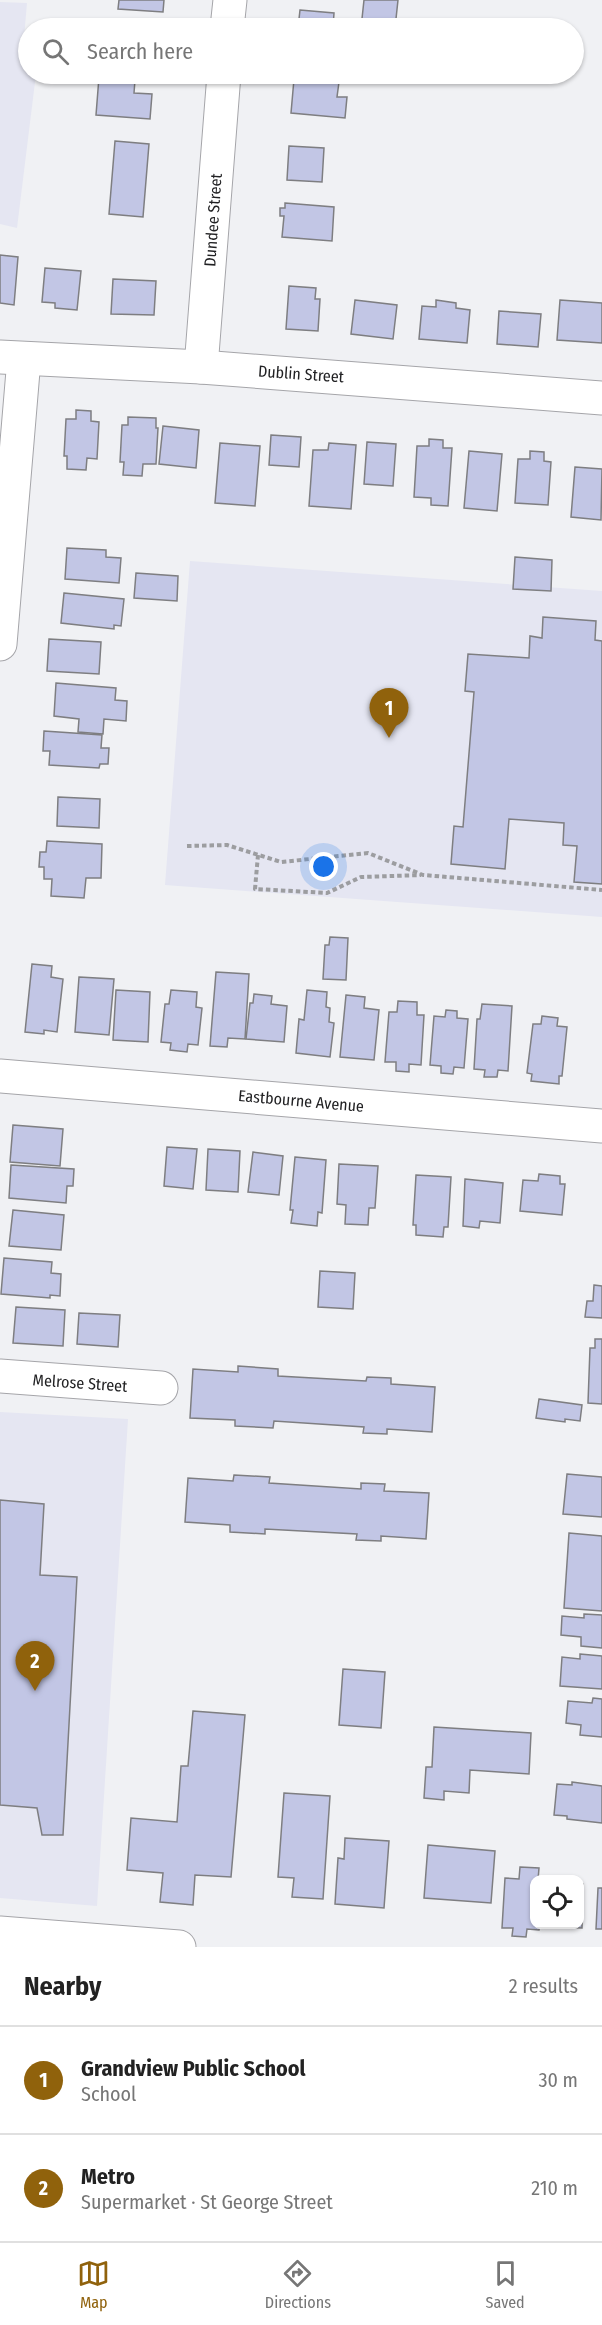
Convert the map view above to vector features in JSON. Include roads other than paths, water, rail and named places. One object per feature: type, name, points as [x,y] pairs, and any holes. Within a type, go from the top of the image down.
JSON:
[{"type":"street","points":[[228,18],[230,0]]},
{"type":"street","name":"Dundee Street","points":[[201,367],[223,84]]},
{"type":"street","points":[[0,644],[12,358]]},
{"type":"street","name":"Dublin Street","points":[[12,358],[201,367],[602,398]]},
{"type":"street","name":"Eastbourne Avenue","points":[[0,1076],[602,1126]]},
{"type":"street","name":"Melrose Street","points":[[0,1376],[160,1388]]},
{"type":"street","points":[[0,1933],[179,1947]]},
{"type":"place","name":"Grandview Public School","points":[[389,738]]},
{"type":"place","name":"Metro","points":[[35,1691]]}]
